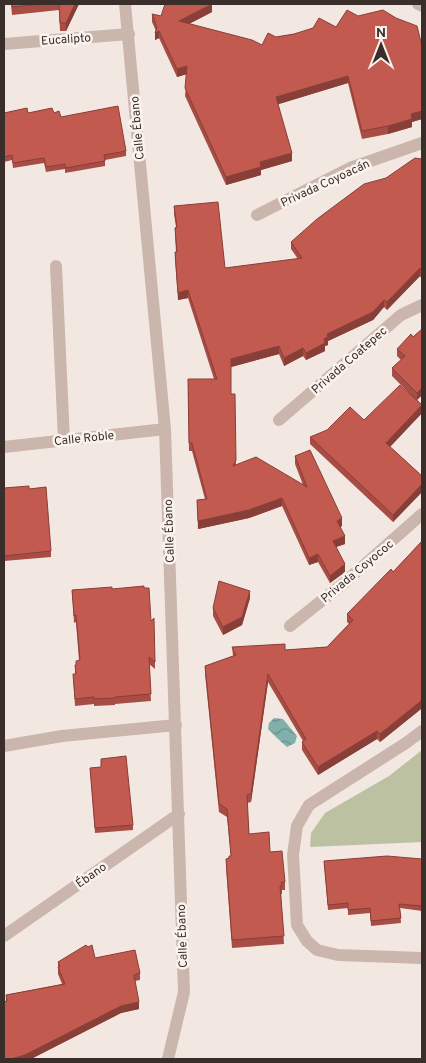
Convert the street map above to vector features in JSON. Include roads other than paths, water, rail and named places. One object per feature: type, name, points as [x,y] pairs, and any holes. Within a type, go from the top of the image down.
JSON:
[{"type":"street","name":"Calle Ébano","points":[[125,4],[165,429],[184,992],[168,1059]]},
{"type":"street","points":[[418,4],[422,6]]},
{"type":"street","name":"Eucalipto","points":[[4,44],[129,34]]},
{"type":"street","name":"Privada Coyoacán","points":[[256,215],[350,168],[422,143]]},
{"type":"street","points":[[56,266],[64,440]]},
{"type":"street","name":"Privada Coatepec","points":[[279,420],[401,315],[422,305]]},
{"type":"street","name":"Calle Roble","points":[[4,446],[165,429]]},
{"type":"street","name":"Privada Coyococ","points":[[290,626],[345,582],[422,514]]},
{"type":"street","points":[[4,746],[62,736],[176,726]]},
{"type":"street","points":[[422,731],[309,805],[297,826],[293,855],[297,925],[307,941],[317,950],[338,955],[422,958]]},
{"type":"street","name":"Ébano","points":[[4,936],[179,814]]},
{"type":"water","points":[[274,718],[283,719],[297,736],[295,743],[287,747],[268,729],[269,723]]}]
